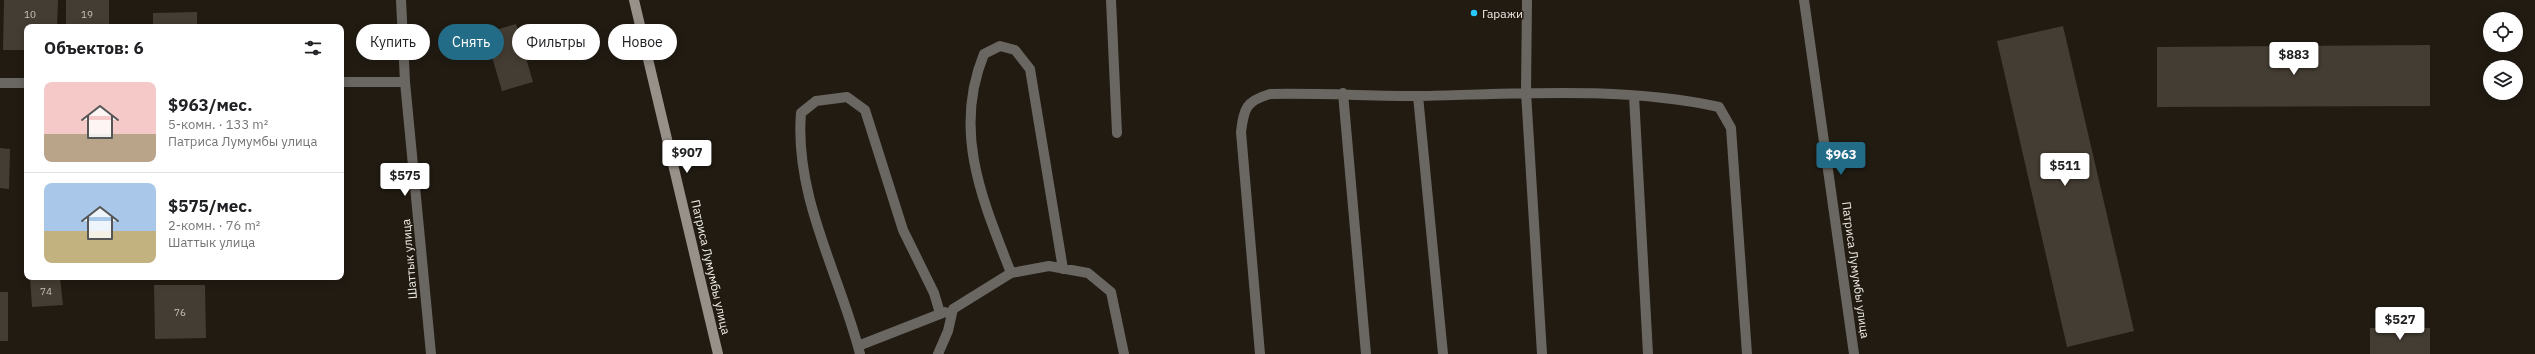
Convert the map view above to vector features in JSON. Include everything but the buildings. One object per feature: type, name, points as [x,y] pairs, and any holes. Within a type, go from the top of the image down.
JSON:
[{"type":"street","name":"Шаттык улица","points":[[401,0],[405,82],[431,354]]},
{"type":"street","name":"Патриса Лумумбы улица","points":[[634,0],[718,354]]},
{"type":"street","points":[[1111,0],[1117,133]]},
{"type":"street","points":[[1527,0],[1526,92],[1542,354]]},
{"type":"street","name":"Патриса Лумумбы улица","points":[[1804,0],[1854,354]]},
{"type":"street","points":[[1011,273],[981,196],[969,126],[974,78],[984,54],[1000,46],[1015,50],[1030,69],[1062,269]]},
{"type":"street","points":[[344,82],[405,82]]},
{"type":"street","points":[[0,83],[24,83]]},
{"type":"street","points":[[1260,354],[1241,132],[1244,110],[1256,98],[1270,94],[1343,93],[1418,96],[1526,92],[1676,98],[1719,107],[1731,128],[1747,354]]},
{"type":"street","points":[[1343,93],[1366,354]]},
{"type":"street","points":[[1418,96],[1443,354]]},
{"type":"street","points":[[1634,96],[1648,354]]},
{"type":"street","points":[[940,314],[934,293],[903,230],[865,110],[847,97],[816,102],[801,113],[799,135],[804,177],[826,253],[852,322],[859,350],[953,309],[1011,273],[1049,266],[1088,273],[1111,292],[1124,354]]},
{"type":"street","points":[[938,354],[948,331],[953,309]]},
{"type":"place","name":"Гаражи","points":[[1474,13]]}]
